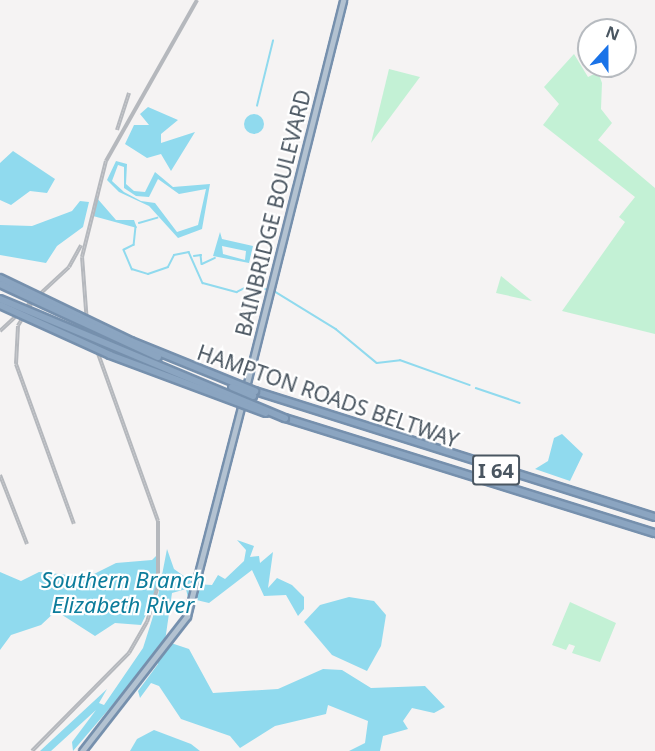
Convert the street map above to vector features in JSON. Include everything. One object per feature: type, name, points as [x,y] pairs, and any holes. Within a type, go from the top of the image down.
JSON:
[{"type":"highway","name":"HAMPTON ROADS BELTWAY","points":[[0,278],[122,337],[254,394],[655,517]]},
{"type":"highway","points":[[0,284],[254,394]]},
{"type":"highway","points":[[0,299],[285,418]]},
{"type":"highway","name":"HAMPTON ROADS BELTWAY","points":[[0,305],[147,369],[285,418],[655,533]]},
{"type":"main road","name":"BAINBRIDGE BOULEVARD","points":[[82,751],[167,643],[191,605],[343,0]]},
{"type":"green space","points":[[574,54],[577,59],[577,78],[600,78],[602,83],[601,109],[612,123],[598,140],[655,188],[655,334],[562,311],[625,222],[619,217],[635,197],[543,125],[559,104],[544,87]]},
{"type":"green space","points":[[389,69],[420,77],[371,143]]},
{"type":"green space","points":[[501,276],[532,301],[496,293]]},
{"type":"green space","points":[[570,602],[616,623],[600,662],[572,653],[575,646],[569,644],[566,650],[552,645]]},
{"type":"water","points":[[148,107],[178,120],[161,134],[161,143],[195,132],[171,171],[161,154],[147,158],[125,144],[134,125],[149,125],[140,114]]},
{"type":"water","points":[[254,114],[261,117],[264,124],[261,131],[254,134],[247,131],[244,124],[247,117]]},
{"type":"water","points":[[13,151],[55,179],[47,193],[30,191],[11,205],[0,200],[0,163]]},
{"type":"water","points":[[116,161],[127,164],[126,184],[134,191],[145,192],[155,172],[173,187],[210,184],[202,229],[178,238],[149,206],[119,192],[107,180]],"holes":[[[118,165],[124,167],[124,188],[136,196],[149,197],[158,179],[179,194],[206,189],[198,225],[177,232],[155,203],[141,201],[124,192],[112,181]]]},
{"type":"water","points":[[96,197],[116,220],[134,220],[137,228],[93,216]]},
{"type":"water","points":[[80,201],[89,202],[83,227],[57,246],[46,263],[0,255],[0,225],[32,226],[72,211]]},
{"type":"water","points":[[220,232],[222,239],[253,246],[249,263],[213,256]],"holes":[[[222,246],[246,251],[245,260],[223,254]]]},
{"type":"water","points":[[562,434],[583,454],[570,481],[535,469],[548,461],[554,438]]},
{"type":"water","name":"Southern Branch Elizabeth River","points":[[237,540],[254,546],[250,557],[259,556],[260,563],[273,552],[268,588],[277,578],[292,585],[304,597],[304,609],[298,616],[286,595],[264,596],[252,570],[209,603],[188,598],[186,589],[172,593],[165,641],[189,649],[213,693],[278,689],[323,669],[342,670],[371,688],[425,686],[445,707],[434,713],[412,708],[403,721],[408,729],[383,736],[380,751],[349,751],[365,743],[368,721],[328,705],[326,714],[275,726],[240,748],[230,736],[181,719],[159,686],[151,683],[140,698],[138,691],[158,664],[156,654],[73,751],[72,742],[96,710],[51,751],[40,751],[107,689],[99,703],[104,705],[143,648],[156,607],[150,606],[141,625],[115,623],[95,636],[56,611],[41,625],[11,635],[0,650],[0,572],[21,581],[39,572],[88,577],[116,563],[152,560],[158,554],[157,601],[167,549],[174,569],[195,584],[212,585],[218,575],[225,579],[244,561],[246,550]]},
{"type":"water","points":[[349,597],[374,601],[386,615],[381,646],[367,671],[332,655],[304,622],[320,605]]},
{"type":"water","points":[[154,730],[191,744],[200,751],[130,751],[137,739]]},
{"type":"waterway","points":[[257,106],[273,41]]},
{"type":"waterway","points":[[139,223],[157,218]]},
{"type":"waterway","points":[[136,227],[134,245],[124,250],[132,269],[148,274],[168,267],[174,255],[189,252],[203,283],[237,292],[251,285],[265,289]]},
{"type":"waterway","points":[[194,256],[201,255],[202,264],[215,258]]},
{"type":"waterway","points":[[274,291],[336,329],[377,363],[400,360],[470,385]]},
{"type":"waterway","points":[[476,388],[520,403]]},
{"type":"railway","points":[[32,751],[129,653],[147,622],[158,586],[158,521],[87,323],[82,257],[106,161],[197,0]]},
{"type":"railway","points":[[117,130],[129,93]]},
{"type":"railway","points":[[0,331],[69,267],[81,245]]},
{"type":"railway","points":[[37,294],[18,326],[16,364],[74,524]]},
{"type":"railway","points":[[0,475],[27,544]]}]
